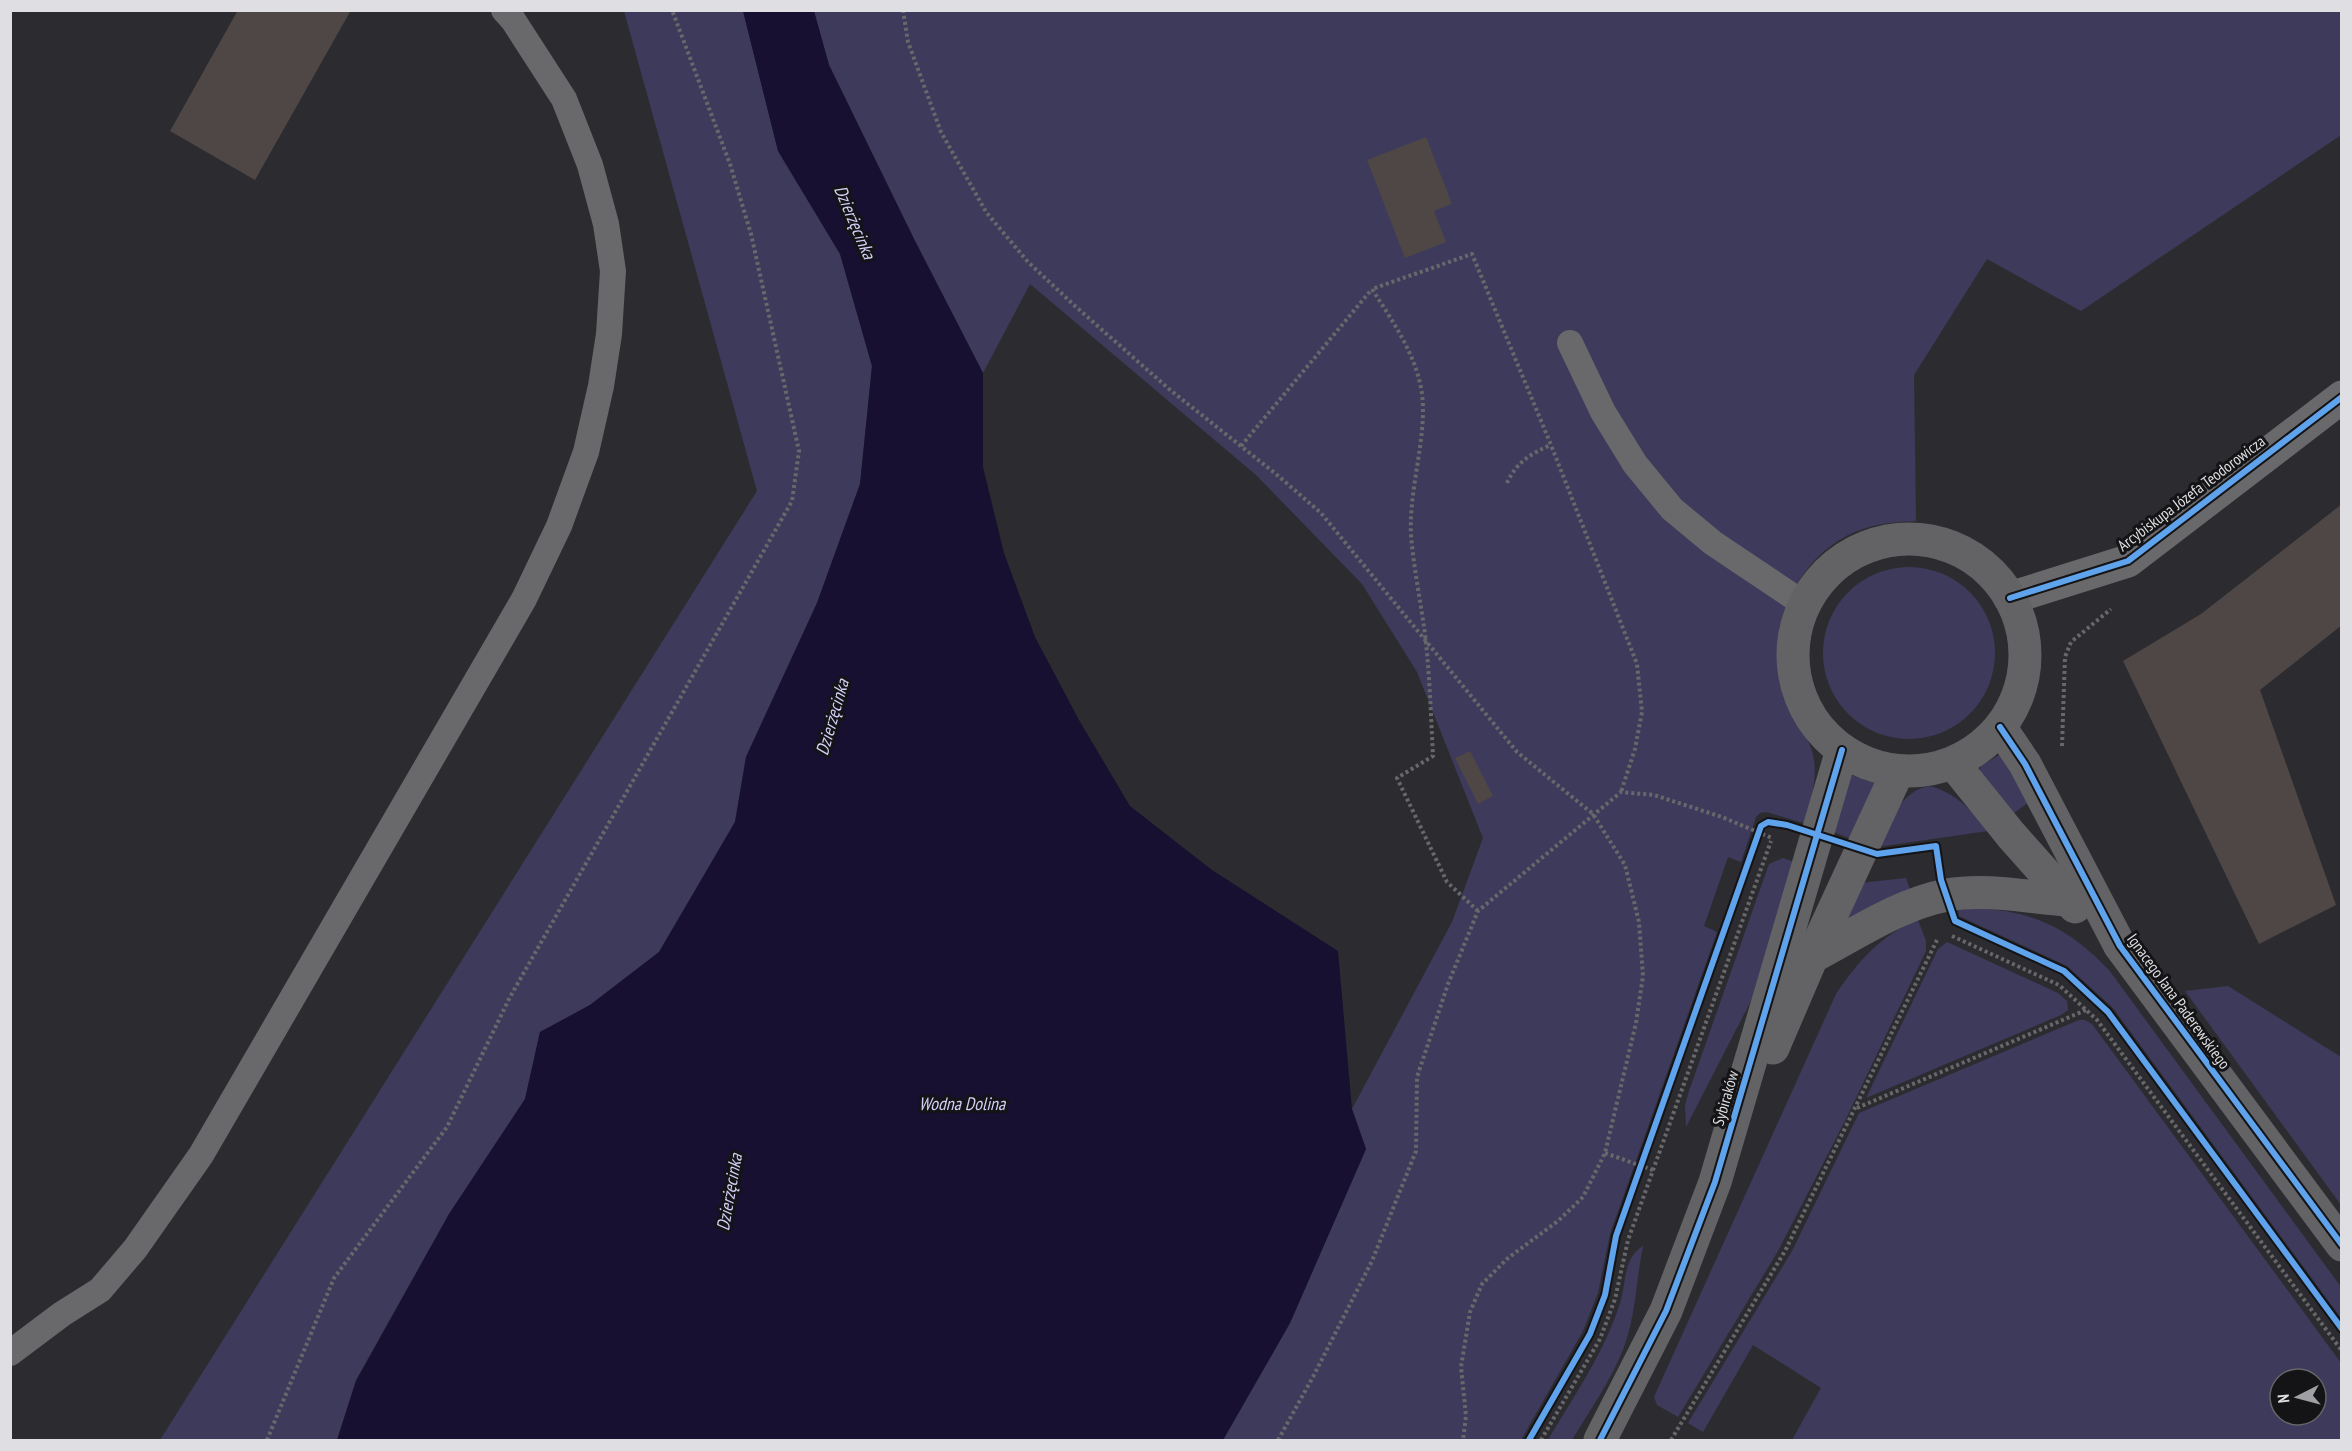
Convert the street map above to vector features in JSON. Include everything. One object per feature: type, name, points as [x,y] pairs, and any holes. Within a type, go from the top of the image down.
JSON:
[{"type":"street","name":"Arcybiskupa Józefa Teodorowicza","points":[[2010,598],[2128,561],[2342,397]]},
{"type":"street","points":[[1892,540],[1920,540],[1947,545],[1994,576],[2010,598],[2020,624],[2025,650],[2022,678],[2014,704],[2000,727],[1979,748],[1953,763],[1926,770],[1898,771],[1869,765],[1842,750],[1822,732],[1806,710],[1796,684],[1792,657],[1795,630],[1804,604],[1820,580],[1840,561],[1864,548],[1892,540]]},
{"type":"street","name":"Ignacego Jana Paderewskiego","points":[[2000,727],[2025,764],[2120,946],[2342,1245]]},
{"type":"street","name":"Sybiraków","points":[[1600,1440],[1666,1311],[1715,1182],[1842,750]]},
{"type":"street","points":[[1953,763],[2067,900],[2120,946]]},
{"type":"street","points":[[1715,1182],[1812,957],[1898,771]]},
{"type":"street","points":[[1812,957],[1900,911],[1947,895],[1973,892],[2067,900]]},
{"type":"lane","points":[[10,1353],[62,1314],[100,1290],[135,1249],[201,1155],[524,598],[559,526],[582,463],[601,386],[609,334],[613,271],[606,224],[590,165],[564,99],[513,20],[504,10]]},
{"type":"lane","points":[[1570,343],[1603,412],[1635,464],[1672,509],[1713,543],[1804,604]]},
{"type":"path","points":[[267,1440],[334,1278],[447,1127],[510,997],[792,501],[799,451],[751,234],[730,164],[672,10]]},
{"type":"path","points":[[903,10],[908,42],[941,132],[986,212],[1028,262],[1169,389],[1321,513],[1516,752],[1593,814],[1625,865],[1640,922],[1643,976],[1636,1023],[1605,1153],[1583,1197],[1558,1221],[1508,1258],[1482,1284],[1470,1312],[1461,1367],[1466,1416],[1463,1440]]},
{"type":"path","points":[[1241,446],[1372,289],[1472,254],[1551,445],[1637,664],[1642,712],[1635,749],[1621,792],[1478,911],[1448,984],[1417,1077],[1416,1151],[1372,1261],[1278,1440]]},
{"type":"path","points":[[1372,289],[1399,331],[1419,377],[1423,408],[1411,531],[1414,575],[1426,641],[1433,756],[1397,778],[1447,882],[1478,911]]},
{"type":"path","points":[[1507,483],[1519,464],[1534,452],[1551,445]]},
{"type":"path","points":[[2061,756],[2065,657],[2071,642],[2118,604]]},
{"type":"path","points":[[1621,792],[1654,795],[1760,831],[1780,842]]},
{"type":"path","points":[[1756,840],[1765,823],[1773,822],[1817,834]]},
{"type":"path","points":[[1541,1440],[1600,1339],[1616,1299],[1628,1239],[1772,838]]},
{"type":"path","points":[[1671,1440],[1785,1251],[1941,931]]},
{"type":"path","points":[[1947,934],[2059,985],[2097,1020],[2342,1352]]},
{"type":"path","points":[[1856,1109],[2086,1010]]},
{"type":"path","points":[[1605,1153],[1653,1170]]},
{"type":"path","points":[[1638,1176],[1645,1155]]},
{"type":"shaded area","points":[[624,11],[743,11],[778,151],[840,254],[872,366],[860,484],[817,603],[746,757],[735,822],[659,952],[590,1005],[540,1032],[525,1099],[449,1214],[356,1380],[337,1440],[160,1440],[757,491]]},
{"type":"shaded area","points":[[814,11],[2341,11],[2341,135],[2081,311],[1987,259],[1914,375],[1916,521],[1878,525],[1845,537],[1826,550],[1810,566],[1797,584],[1787,605],[1780,627],[1777,649],[1778,672],[1783,692],[1813,753],[1815,773],[1804,823],[1766,812],[1760,813],[1756,817],[1741,862],[1728,857],[1704,926],[1717,932],[1610,1234],[1598,1293],[1583,1331],[1521,1440],[1223,1440],[1290,1323],[1366,1149],[1352,1109],[1452,922],[1483,838],[1417,672],[1362,584],[1256,475],[1030,284],[983,373],[829,65]]},
{"type":"shaded area","points":[[1909,567],[1942,574],[1970,592],[1988,620],[1995,653],[1988,686],[1970,714],[1942,732],[1909,739],[1876,732],[1848,714],[1830,686],[1823,653],[1830,620],[1848,592],[1876,574]]},
{"type":"shaded area","points":[[1999,755],[2029,802],[2014,813],[1979,771],[1981,766]]},
{"type":"shaded area","points":[[1851,775],[1875,785],[1852,839],[1833,832]]},
{"type":"shaded area","points":[[1929,786],[1955,798],[1988,831],[1877,847],[1891,819],[1903,802],[1919,789]]},
{"type":"shaded area","points":[[1783,858],[1794,862],[1757,989],[1686,1127],[1685,1105],[1689,1091],[1769,864]]},
{"type":"shaded area","points":[[1906,878],[1910,890],[1842,933],[1860,883]]},
{"type":"shaded area","points":[[1974,908],[2014,913],[2048,924],[2079,943],[2109,970],[2341,1287],[2341,1318],[2113,1008],[2067,966],[1959,916],[1958,910]]},
{"type":"shaded area","points":[[1918,920],[1926,941],[1926,951],[1846,1119],[1778,1251],[1678,1417],[1657,1405],[1654,1397],[1836,994],[1871,950],[1893,933]]},
{"type":"shaded area","points":[[1947,942],[2058,993],[2067,1001],[2068,1010],[1866,1098],[1938,949]]},
{"type":"shaded area","points":[[2228,986],[2341,1057],[2341,1205],[2185,991]]},
{"type":"shaded area","points":[[2079,1020],[2085,1020],[2092,1024],[2341,1363],[2341,1440],[1792,1440],[1821,1388],[1753,1345],[1703,1432],[1688,1423],[1792,1251],[1859,1113]]},
{"type":"shaded area","points":[[1643,1246],[1631,1322],[1624,1347],[1613,1371],[1572,1440],[1548,1440],[1579,1390],[1607,1337],[1621,1300],[1629,1263],[1632,1256]]},
{"type":"water","name":"Wodna Dolina","points":[[743,11],[814,11],[829,65],[983,373],[983,467],[1004,553],[1035,637],[1079,720],[1130,806],[1212,870],[1338,951],[1352,1109],[1366,1149],[1290,1323],[1223,1440],[337,1440],[356,1381],[449,1214],[525,1099],[540,1032],[590,1005],[659,952],[735,822],[746,757],[817,603],[860,484],[872,366],[840,254],[778,151]]},
{"type":"building","points":[[238,10],[351,10],[255,180],[170,131]]},
{"type":"building","points":[[1426,137],[1452,204],[1434,211],[1446,242],[1405,258],[1367,160]]},
{"type":"building","points":[[2342,504],[2342,625],[2260,690],[2336,905],[2259,944],[2123,661],[2201,614]]},
{"type":"building","points":[[1470,751],[1493,796],[1478,804],[1455,758]]},
{"type":"cycle path","points":[[2010,598],[2128,561],[2342,397]]},
{"type":"cycle path","points":[[2000,727],[2025,764],[2120,946],[2342,1245]]},
{"type":"cycle path","points":[[1600,1440],[1666,1311],[1715,1182],[1842,750]]},
{"type":"cycle path","points":[[1529,1440],[1590,1334],[1605,1295],[1616,1236],[1761,826],[1768,822],[1787,825],[1877,854],[1936,846],[1941,880],[1955,921],[2064,971],[2108,1012],[2342,1329]]},
{"type":"water label","name":"Dzierżęcinka","points":[[855,222]]},
{"type":"water label","name":"Dzierżęcinka","points":[[832,717]]},
{"type":"water label","name":"Dzierżęcinka","points":[[729,1192]]}]
